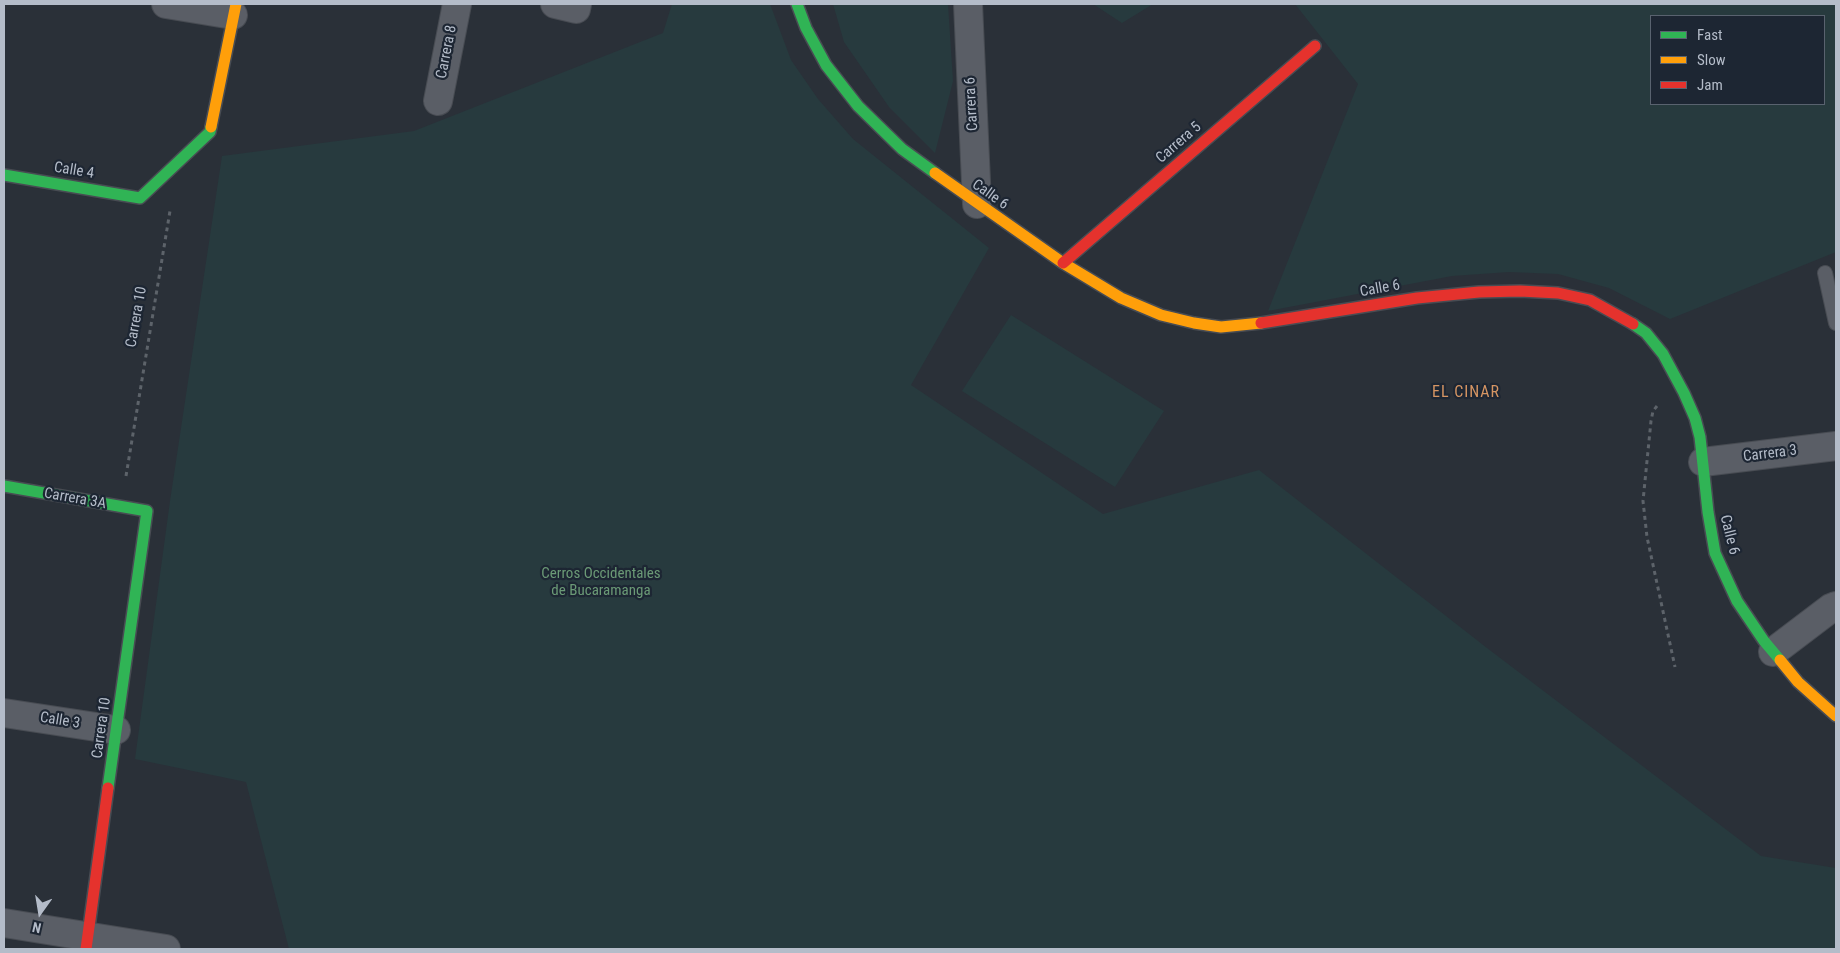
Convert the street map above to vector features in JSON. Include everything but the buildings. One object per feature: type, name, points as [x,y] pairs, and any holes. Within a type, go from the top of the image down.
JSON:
[{"type":"street","points":[[166,4],[234,9],[210,132],[178,162]]},
{"type":"street","name":"Carrera 8","points":[[438,101],[457,4]]},
{"type":"street","name":"Calle 6","points":[[797,4],[806,28],[826,65],[858,106],[902,149],[976,204],[1063,263],[1121,298],[1161,315],[1221,327],[1254,324],[1417,298],[1479,292],[1558,293],[1590,300],[1623,317],[1646,333],[1663,354],[1695,418],[1700,437],[1708,512],[1715,553],[1737,601],[1772,652],[1798,682],[1836,716]]},
{"type":"street","name":"Carrera 6","points":[[968,4],[976,204]]},
{"type":"street","name":"Carrera 5","points":[[1063,263],[1314,46]]},
{"type":"street","name":"Calle 4","points":[[4,175],[140,198],[178,162]]},
{"type":"street","name":"Carrera 3","points":[[1703,462],[1836,446]]},
{"type":"street","name":"Carrera 3A","points":[[4,486],[147,511]]},
{"type":"street","name":"Carrera 10","points":[[87,942],[147,511]]},
{"type":"street","points":[[1772,652],[1836,606]]},
{"type":"street","name":"Calle 3","points":[[4,713],[116,730]]},
{"type":"street","points":[[4,923],[87,942],[166,949]]},
{"type":"lane","points":[[1825,273],[1836,323]]},
{"type":"path","name":"Carrera 10","points":[[120,506],[178,162]]},
{"type":"path","points":[[1675,667],[1647,537],[1644,501],[1653,411],[1658,404],[1684,393]]},
{"type":"green space","name":"Cerros Occidentales de Bucaramanga","points":[[672,4],[770,4],[791,60],[818,99],[853,139],[989,248],[911,385],[1103,514],[1259,470],[1487,648],[1761,856],[1836,868],[1836,949],[289,949],[246,782],[135,759],[170,501],[222,156],[414,131],[663,33]]},
{"type":"green space","points":[[833,4],[948,4],[953,81],[935,153],[889,107],[844,42]]},
{"type":"green space","points":[[1093,4],[1153,4],[1122,23]]},
{"type":"green space","points":[[1295,4],[1836,4],[1836,252],[1670,319],[1609,288],[1558,274],[1509,272],[1452,276],[1268,311],[1358,84]]},
{"type":"green space","points":[[1011,315],[1164,411],[1115,487],[962,391]]},
{"type":"traffic: fast","points":[[797,4],[806,28],[826,65],[858,106],[902,149],[935,173]]},
{"type":"traffic: fast","points":[[4,175],[140,198],[210,132],[211,127]]},
{"type":"traffic: fast","points":[[1633,324],[1646,333],[1663,354],[1695,418],[1700,437],[1708,512],[1715,553],[1737,601],[1764,641],[1780,660]]},
{"type":"traffic: fast","points":[[4,486],[147,511],[108,788]]},
{"type":"traffic: slow","points":[[211,127],[236,4]]},
{"type":"traffic: slow","points":[[935,173],[1063,263],[1121,298],[1161,315],[1194,323],[1221,327],[1261,323]]},
{"type":"traffic: slow","points":[[1780,660],[1798,682],[1836,716]]},
{"type":"traffic: jam","points":[[1063,263],[1315,46]]},
{"type":"traffic: jam","points":[[1261,323],[1417,298],[1479,292],[1520,291],[1558,293],[1590,300],[1633,324]]},
{"type":"traffic: jam","points":[[86,949],[108,788]]},
{"type":"district","name":"EL CINAR","points":[[1466,393]]}]
